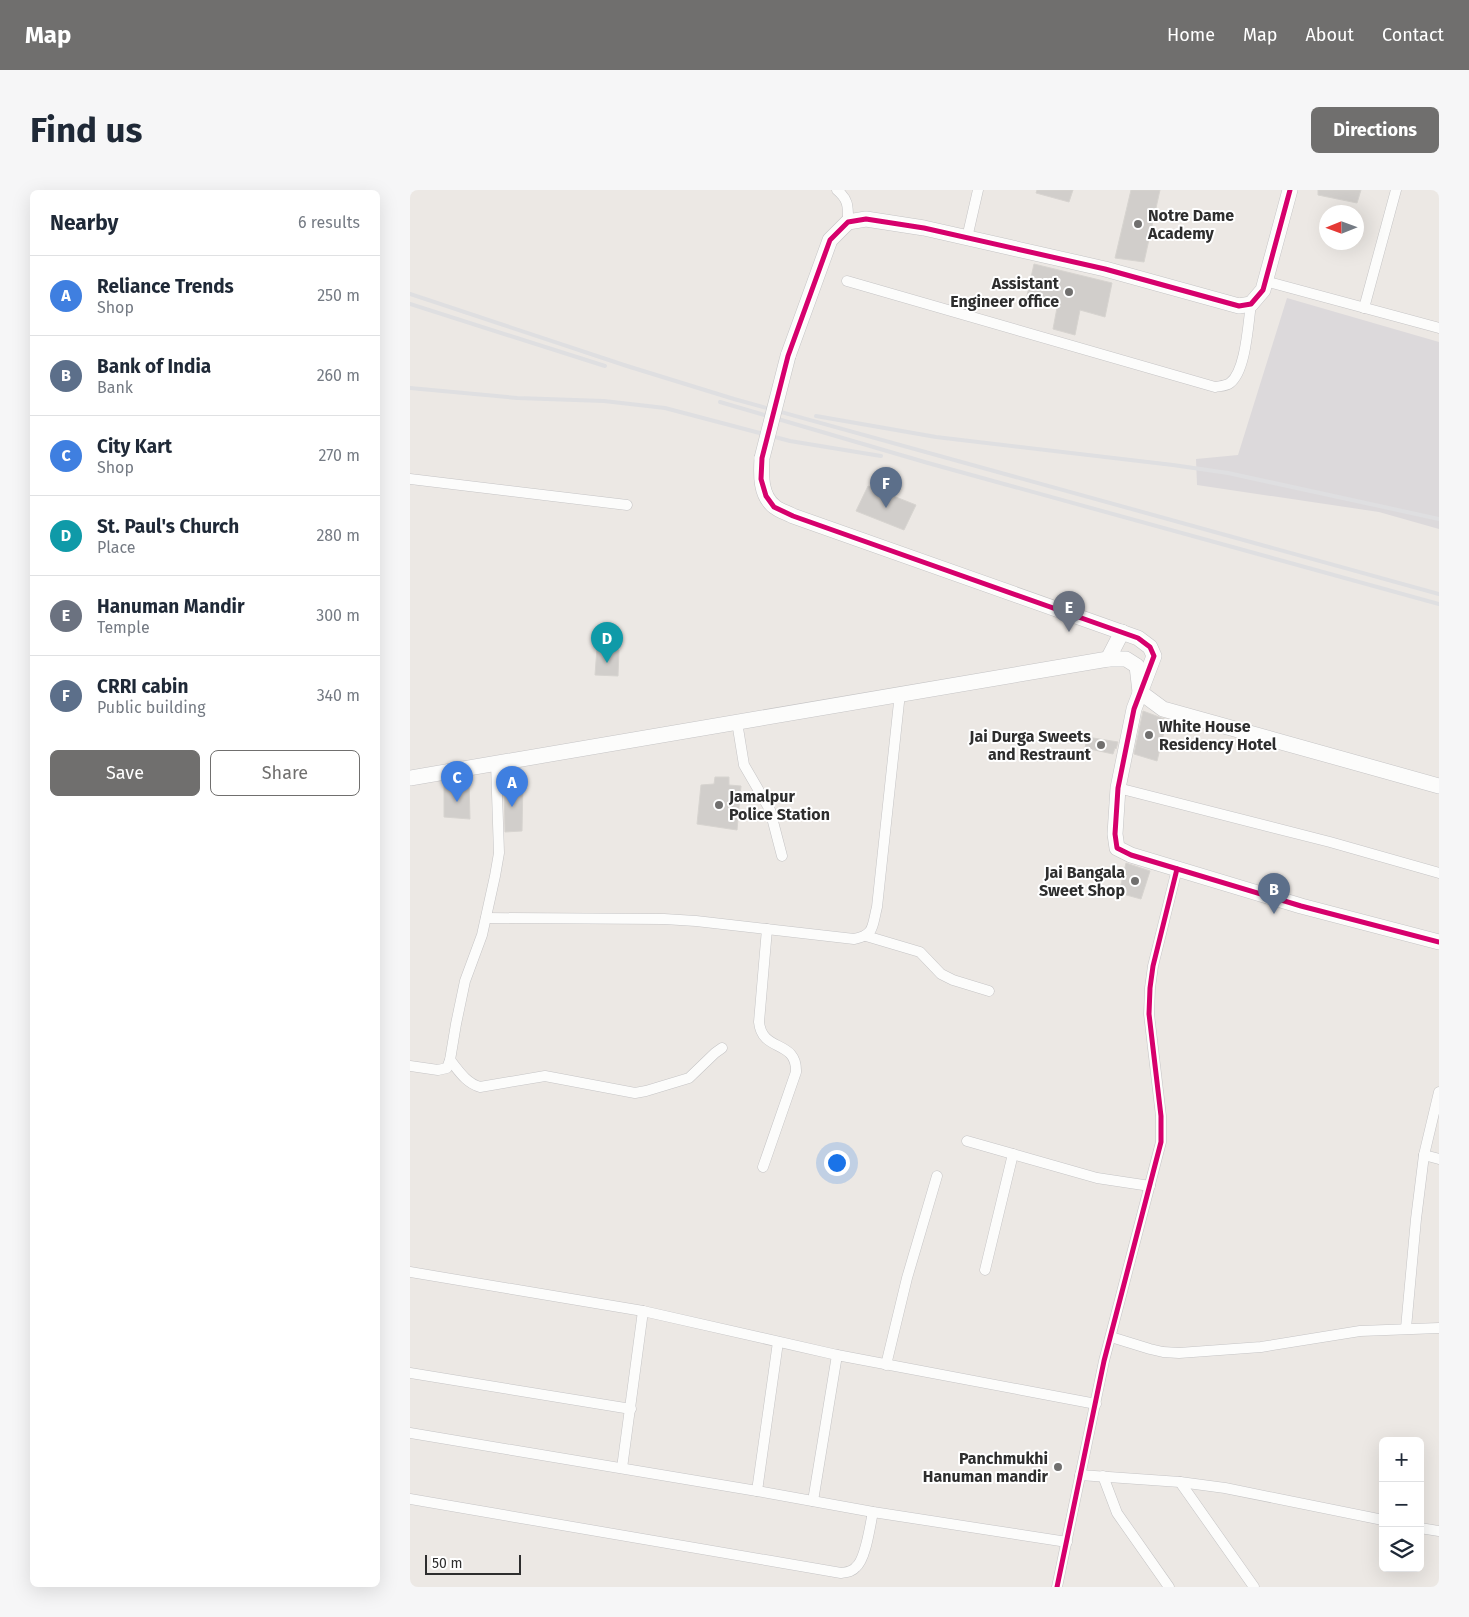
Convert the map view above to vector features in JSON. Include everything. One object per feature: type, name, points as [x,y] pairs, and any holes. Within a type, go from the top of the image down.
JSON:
[{"type":"street","points":[[837,190],[844,196],[848,206],[848,222]]},
{"type":"street","points":[[967,238],[978,190]]},
{"type":"street","points":[[847,281],[1215,387],[1229,385],[1238,376],[1251,304],[1263,290],[1290,190]]},
{"type":"street","points":[[1364,308],[1396,190]]},
{"type":"street","points":[[1251,304],[1239,306],[1105,269],[924,228],[866,219],[848,222],[830,240],[788,356],[762,458],[761,479],[766,496],[774,507],[793,516],[1122,632],[1138,638],[1150,647],[1154,656],[1134,709],[1118,788],[1115,834],[1117,848],[1131,855],[1301,906],[1439,942]]},
{"type":"street","points":[[1265,281],[1439,328]]},
{"type":"street","points":[[410,479],[627,505]]},
{"type":"street","points":[[1108,658],[1122,632]]},
{"type":"street","points":[[410,778],[1108,658],[1126,659],[1137,666],[1140,692],[1162,709],[1439,786]]},
{"type":"street","points":[[866,936],[871,930],[877,907],[900,694]]},
{"type":"street","points":[[737,722],[744,765],[770,810],[782,856]]},
{"type":"street","points":[[410,1066],[438,1070],[446,1068],[450,1060],[465,981],[482,936],[499,853],[496,763]]},
{"type":"street","points":[[1118,788],[1330,842],[1439,873]]},
{"type":"street","points":[[1056,1587],[1111,1337],[1161,1142],[1161,1116],[1149,1014],[1150,988],[1152,966],[1177,869]]},
{"type":"street","points":[[486,918],[664,919],[854,938],[866,936],[920,952],[941,974],[989,991]]},
{"type":"street","points":[[763,1167],[796,1072],[796,1062],[791,1053],[767,1040],[760,1031],[759,1022],[767,929]]},
{"type":"street","points":[[450,1060],[472,1085],[480,1086],[545,1076],[635,1093],[689,1078],[722,1048]]},
{"type":"street","points":[[1406,1328],[1424,1155],[1439,1092]]},
{"type":"street","points":[[967,1141],[1097,1178],[1150,1186]]},
{"type":"street","points":[[985,1270],[1013,1154]]},
{"type":"street","points":[[1424,1155],[1439,1159]]},
{"type":"street","points":[[886,1365],[906,1278],[937,1176]]},
{"type":"street","points":[[410,1272],[643,1311],[837,1355],[1096,1404]]},
{"type":"street","points":[[622,1468],[643,1311]]},
{"type":"street","points":[[1111,1337],[1150,1350],[1179,1353],[1260,1347],[1360,1331],[1439,1328]]},
{"type":"street","points":[[757,1491],[778,1342]]},
{"type":"street","points":[[813,1501],[837,1355]]},
{"type":"street","points":[[410,1373],[631,1409]]},
{"type":"street","points":[[410,1433],[873,1512],[1066,1542]]},
{"type":"street","points":[[1080,1475],[1180,1482],[1225,1488],[1379,1519]]},
{"type":"street","points":[[1104,1476],[1116,1512],[1169,1587]]},
{"type":"street","points":[[1180,1482],[1254,1587]]},
{"type":"street","points":[[410,1499],[841,1572],[850,1572],[858,1566],[863,1556],[873,1512]]},
{"type":"street","points":[[1424,1529],[1439,1532]]},
{"type":"shaded area","points":[[1287,298],[1439,342],[1439,529],[1379,512],[1197,485],[1196,459],[1238,455]]},
{"type":"building","points":[[1037,190],[1073,190],[1069,202],[1036,193]]},
{"type":"building","name":"Notre Dame Academy","points":[[1131,190],[1160,190],[1144,262],[1115,258]]},
{"type":"building","points":[[1318,190],[1361,190],[1357,203],[1318,195]]},
{"type":"building","name":"Assistant Engineer office","points":[[1034,264],[1112,283],[1105,317],[1080,310],[1075,335],[1053,329],[1057,308],[1026,300]]},
{"type":"building","points":[[868,486],[916,505],[904,530],[856,511]]},
{"type":"building","points":[[597,648],[619,650],[618,676],[595,675]]},
{"type":"building","name":"White House Residency Hotel","points":[[1143,711],[1167,720],[1157,761],[1134,754]]},
{"type":"building","name":"Jai Durga Sweets and Restraunt","points":[[1087,737],[1118,742],[1113,754],[1085,748]]},
{"type":"building","name":"Jamalpur Police Station","points":[[715,777],[729,777],[729,785],[741,786],[737,830],[697,824],[701,785],[714,784]]},
{"type":"building","points":[[469,781],[470,819],[444,817],[444,786]]},
{"type":"building","points":[[523,781],[522,831],[505,832],[504,782]]},
{"type":"building","name":"Jai Bangala Sweet Shop","points":[[1126,863],[1150,871],[1141,899],[1119,893]]},
{"type":"railway","points":[[410,294],[627,366],[734,399],[1439,594]]},
{"type":"railway","points":[[410,304],[605,366]]},
{"type":"railway","points":[[410,388],[517,398],[604,401],[665,408],[790,441],[881,456]]},
{"type":"railway","points":[[720,402],[928,463],[1439,604]]},
{"type":"railway","points":[[816,416],[936,437],[1228,473],[1439,519]]},
{"type":"cycle path","points":[[1290,190],[1263,290],[1251,304],[1239,306],[1105,269],[924,228],[866,219],[848,222],[830,240],[788,356],[762,458],[761,479],[766,496],[774,507],[793,516],[1138,638],[1150,647],[1154,656],[1134,709],[1118,788],[1115,834],[1117,848],[1131,855],[1301,906],[1439,942]]},
{"type":"cycle path","points":[[1057,1587],[1104,1361],[1161,1142],[1161,1116],[1149,1014],[1150,988],[1153,966],[1177,869]]},
{"type":"place","name":"Notre Dame Academy","points":[[1138,224]]},
{"type":"place","name":"Assistant Engineer office","points":[[1069,292]]},
{"type":"place","name":"CRRI cabin","points":[[886,508]]},
{"type":"place","name":"Hanuman Mandir","points":[[1069,632]]},
{"type":"place","name":"St. Paul's Church","points":[[607,663]]},
{"type":"place","name":"White House Residency Hotel","points":[[1149,735]]},
{"type":"place","name":"Jai Durga Sweets and Restraunt","points":[[1101,745]]},
{"type":"place","name":"City Kart","points":[[457,802]]},
{"type":"place","name":"Jamalpur Police Station","points":[[719,805]]},
{"type":"place","name":"Reliance Trends","points":[[512,807]]},
{"type":"place","name":"Jai Bangala Sweet Shop","points":[[1135,881]]},
{"type":"place","name":"Bank of India","points":[[1274,914]]},
{"type":"place","name":"Panchmukhi Hanuman mandir","points":[[1058,1467]]}]
